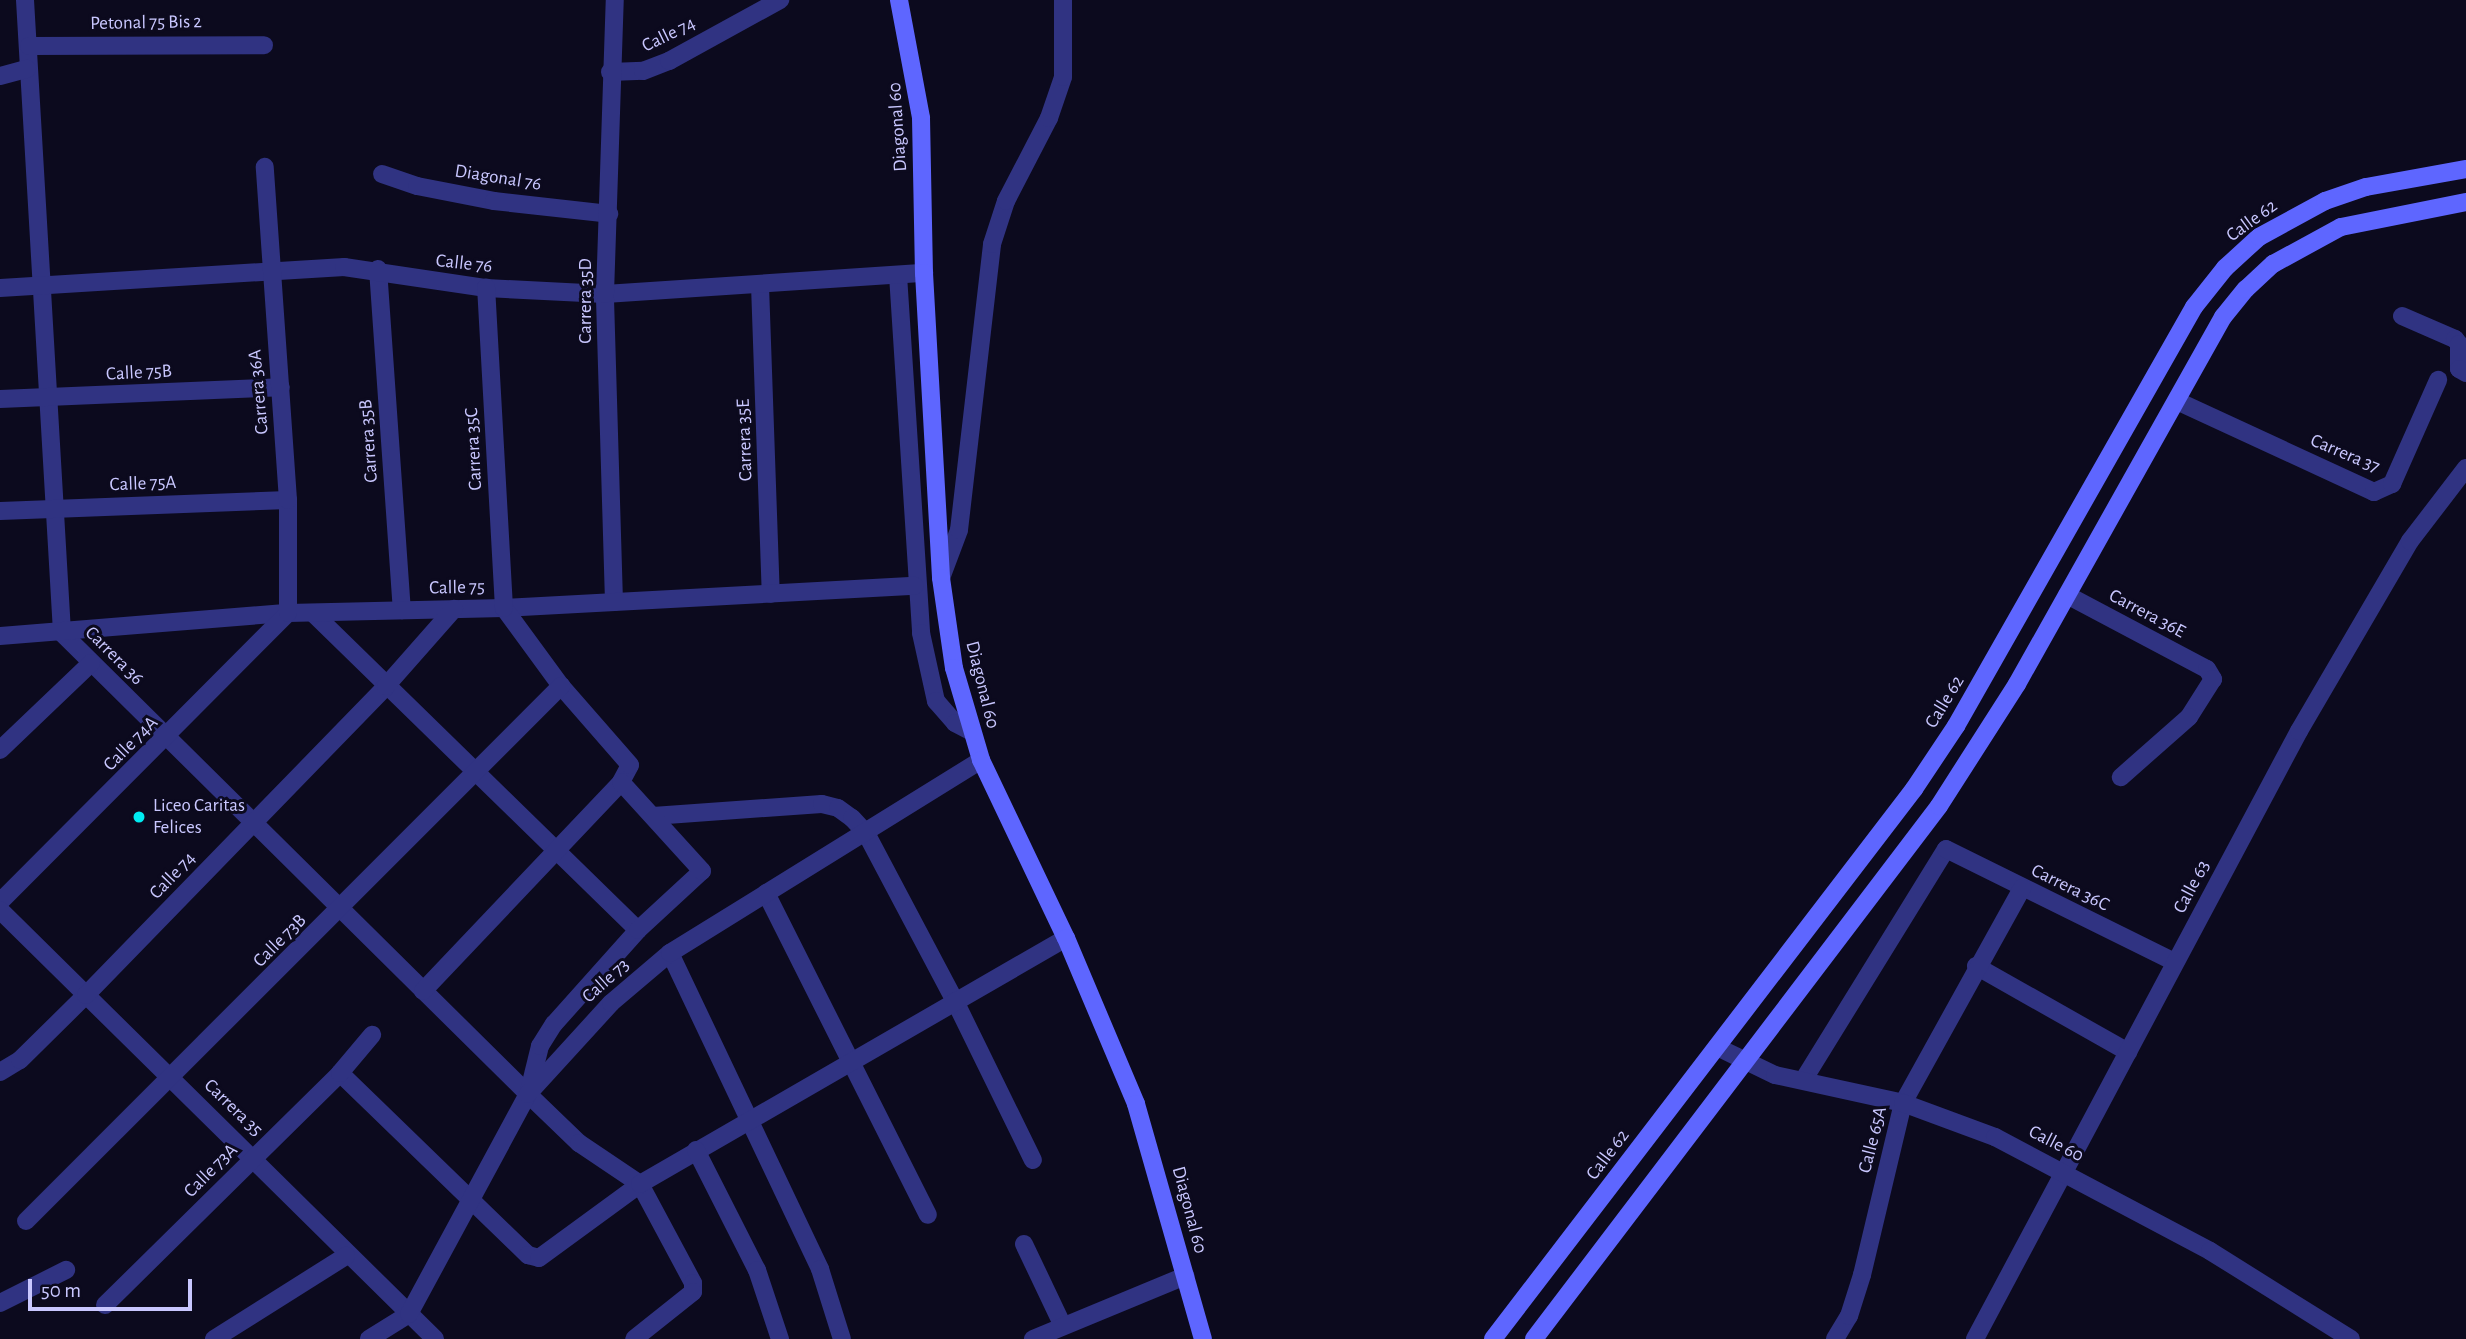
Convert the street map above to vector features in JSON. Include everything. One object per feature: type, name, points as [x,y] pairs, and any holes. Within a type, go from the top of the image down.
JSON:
[{"type":"main road","name":"Diagonal 60","points":[[900,0],[921,118],[924,274],[941,578],[954,668],[981,760],[1066,938],[1136,1104],[1203,1339]]},
{"type":"main road","name":"Calle 62","points":[[1493,1339],[1874,844],[1956,726],[2194,307],[2225,268],[2259,237],[2325,201],[2366,187],[2466,169]]},
{"type":"main road","points":[[1534,1339],[1745,1065],[1939,806],[2067,595],[2223,317],[2273,264],[2341,228],[2466,202]]},
{"type":"street","name":"Carrera 36","points":[[25,0],[29,46],[27,69],[44,285],[47,398],[62,633],[579,1143],[640,1184]]},
{"type":"street","name":"Carrera 35D","points":[[614,602],[605,293],[609,214],[610,72],[615,0]]},
{"type":"street","name":"Calle 74","points":[[610,72],[643,71],[669,61],[780,0]]},
{"type":"street","points":[[941,578],[959,530],[992,244],[1006,201],[1049,118],[1063,77],[1063,0]]},
{"type":"street","name":"Petonal 75 Bis 2","points":[[29,46],[264,45]]},
{"type":"street","points":[[0,76],[27,69]]},
{"type":"street","name":"Carrera 36A","points":[[265,167],[269,271],[281,387],[288,500],[288,613]]},
{"type":"street","name":"Diagonal 76","points":[[382,174],[417,186],[494,201],[609,214]]},
{"type":"street","name":"Calle 76","points":[[0,288],[344,267],[379,270],[485,288],[605,293],[924,274]]},
{"type":"street","name":"Carrera 35B","points":[[379,270],[402,610]]},
{"type":"street","points":[[898,275],[914,586],[932,691],[945,713],[972,732]]},
{"type":"street","name":"Carrera 35E","points":[[760,285],[771,594]]},
{"type":"street","name":"Carrera 35C","points":[[485,288],[503,608]]},
{"type":"street","points":[[2402,316],[2455,340],[2459,344],[2459,369],[2466,373]]},
{"type":"street","name":"Carrera 37","points":[[2177,401],[2374,492],[2392,484],[2438,380]]},
{"type":"street","name":"Calle 75B","points":[[0,399],[281,387]]},
{"type":"street","name":"Calle 63","points":[[1975,1339],[2062,1169],[2128,1052],[2299,732],[2410,541],[2466,468]]},
{"type":"street","name":"Calle 75A","points":[[0,511],[288,500]]},
{"type":"street","name":"Calle 75","points":[[0,636],[288,613],[503,608],[914,586]]},
{"type":"street","name":"Carrera 36E","points":[[2067,595],[2207,669],[2211,685],[2189,716],[2121,777]]},
{"type":"street","points":[[423,991],[554,849],[625,777],[630,765],[561,686],[503,608]]},
{"type":"street","name":"Calle 74","points":[[0,1072],[20,1060],[86,995],[386,686],[454,610]]},
{"type":"street","name":"Calle 74A","points":[[0,902],[167,739],[288,613]]},
{"type":"street","points":[[313,613],[473,774],[638,930]]},
{"type":"street","points":[[0,750],[91,663]]},
{"type":"street","name":"Calle 73B","points":[[26,1221],[342,909],[561,686]]},
{"type":"street","name":"Calle 73","points":[[369,1339],[409,1314],[473,1201],[528,1094],[590,1024],[670,953],[981,760]]},
{"type":"street","points":[[528,1094],[536,1056],[554,1024],[638,930],[702,870],[653,816],[625,777]]},
{"type":"street","points":[[653,816],[822,804],[838,808],[866,833],[955,1002],[1033,1160]]},
{"type":"street","name":"Carrera 36C","points":[[1804,1079],[1946,849],[2175,962]]},
{"type":"street","name":"Calle 65A","points":[[1835,1339],[1849,1316],[1862,1275],[1903,1103],[1976,966],[2022,888]]},
{"type":"street","points":[[766,893],[853,1060],[928,1215]]},
{"type":"street","name":"Carrera 35","points":[[0,910],[255,1157],[346,1256],[435,1339]]},
{"type":"street","points":[[340,1073],[528,1255],[539,1258],[640,1184],[1066,938]]},
{"type":"street","points":[[670,953],[820,1269],[842,1339]]},
{"type":"street","points":[[1976,966],[2128,1052]]},
{"type":"street","name":"Calle 73A","points":[[105,1305],[340,1073],[372,1035]]},
{"type":"street","name":"Calle 60","points":[[1717,1047],[1745,1065],[1903,1103],[1995,1137],[2062,1169],[2210,1251],[2351,1339]]},
{"type":"street","points":[[696,1150],[757,1270],[780,1339]]},
{"type":"street","points":[[640,1184],[693,1283],[693,1292],[645,1336]]},
{"type":"street","points":[[1024,1244],[1062,1324]]},
{"type":"street","points":[[214,1339],[346,1256]]},
{"type":"street","points":[[0,1303],[66,1270]]},
{"type":"street","points":[[1033,1339],[1062,1324],[1185,1276]]},
{"type":"place","name":"Liceo Caritas Felices","points":[[139,817]]}]
